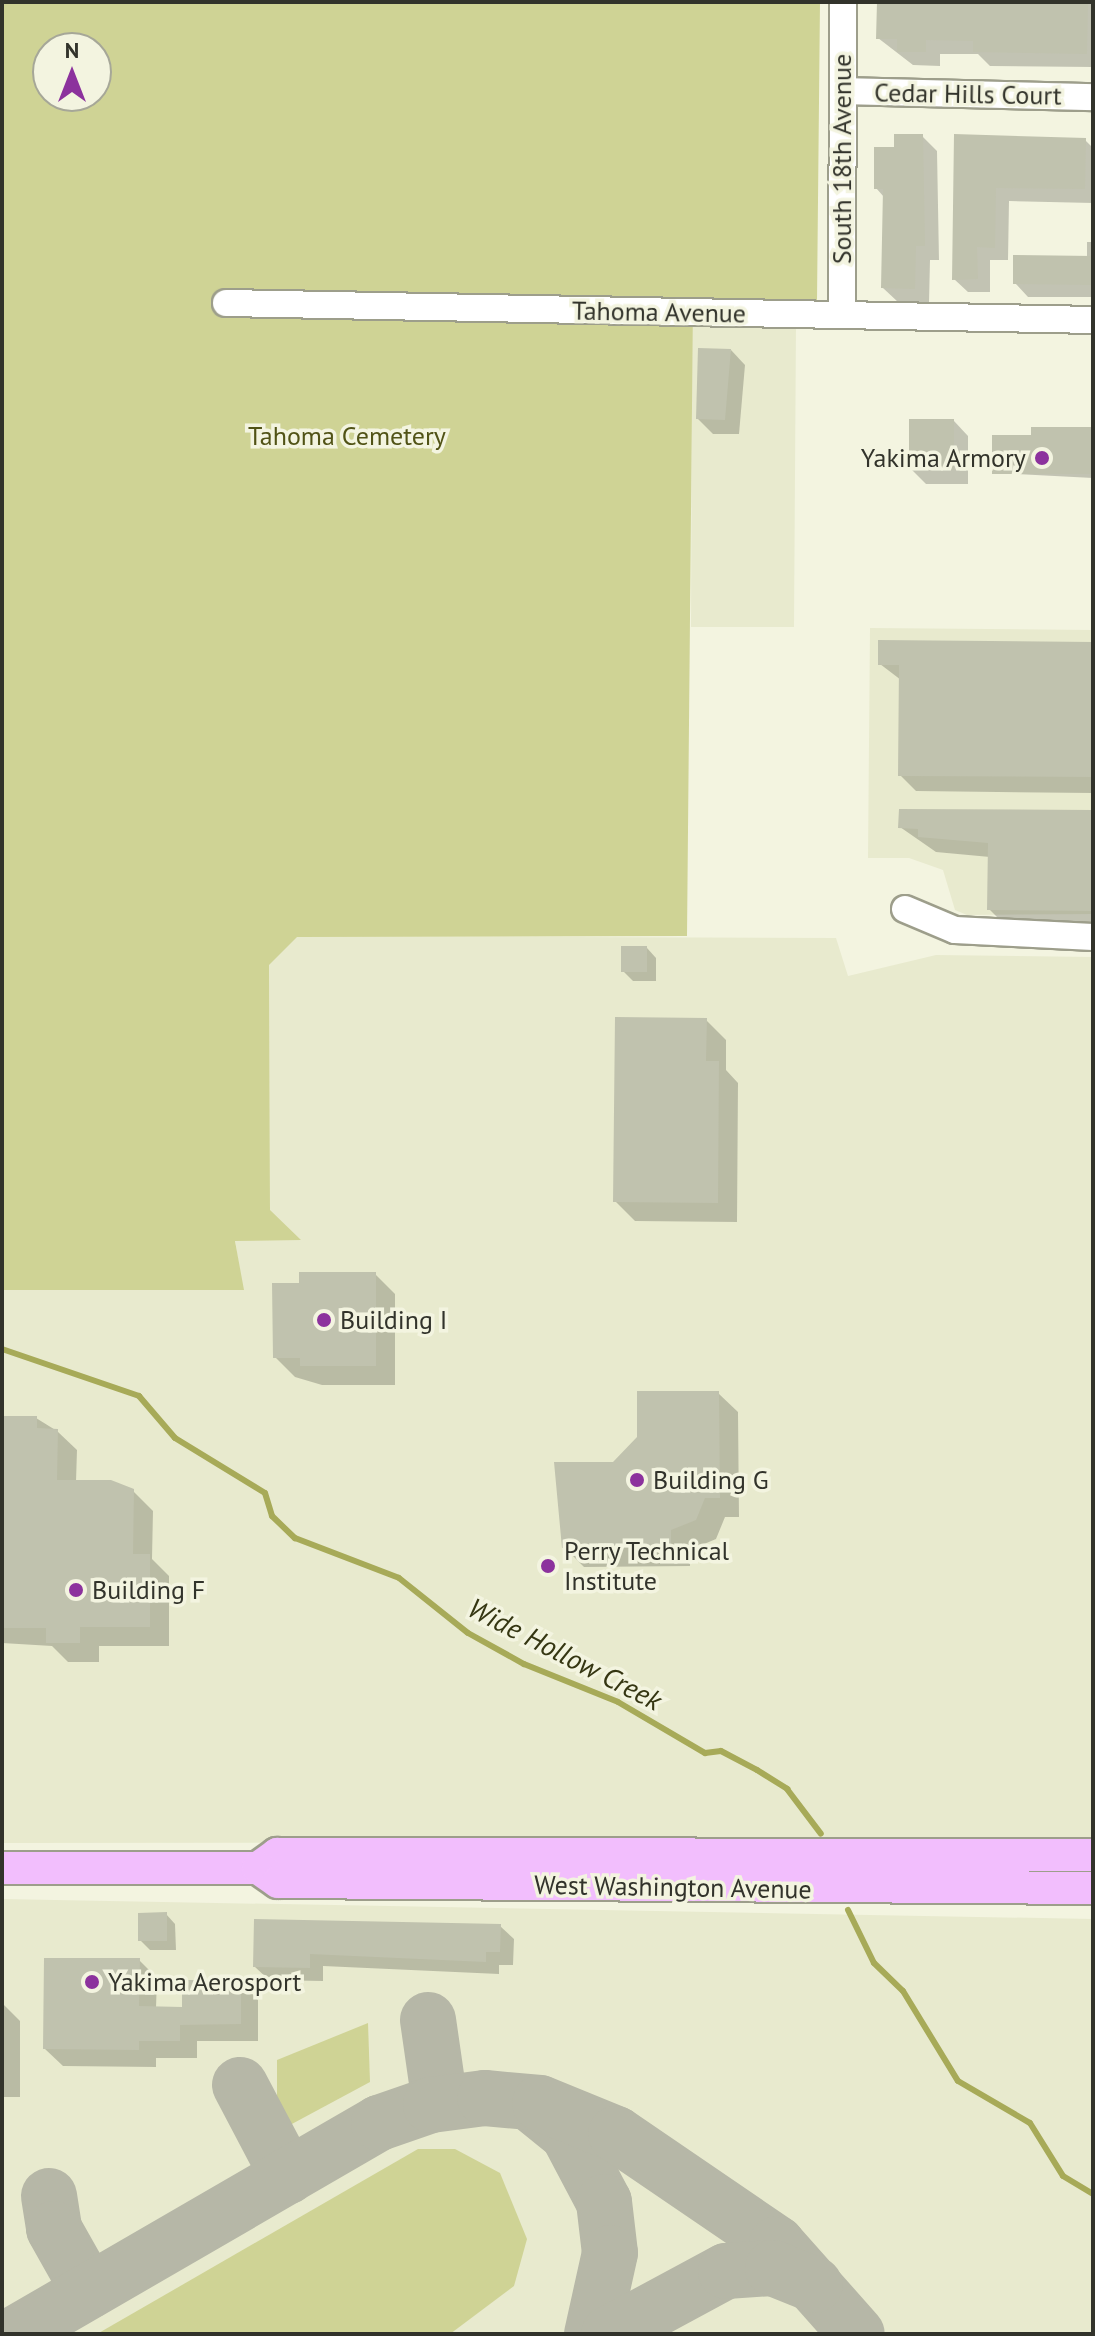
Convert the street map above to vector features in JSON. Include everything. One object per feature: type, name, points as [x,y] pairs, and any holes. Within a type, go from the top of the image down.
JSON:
[{"type":"main road","name":"West Washington Avenue","points":[[258,1868],[277,1854],[1093,1855]]},
{"type":"main road","name":"West Washington Avenue","points":[[2,1868],[258,1868],[278,1882],[1093,1888]]},
{"type":"street","name":"South 18th Avenue","points":[[842,315],[843,2]]},
{"type":"street","name":"Cedar Hills Court","points":[[844,91],[1093,97]]},
{"type":"street","name":"Tahoma Avenue","points":[[226,303],[1093,320]]},
{"type":"street","points":[[905,909],[955,930],[1093,937]]},
{"type":"shaded area","points":[[692,327],[796,327],[794,627],[691,627]]},
{"type":"shaded area","points":[[870,628],[1093,630],[1093,914],[967,915],[955,910],[943,870],[909,858],[868,858]]},
{"type":"shaded area","name":"Perry Technical Institute","points":[[297,936],[836,938],[848,976],[936,955],[1093,957],[1093,1842],[2,1843],[2,1290],[243,1290],[235,1240],[300,1240],[270,1211],[269,964]]},
{"type":"shaded area","points":[[2,1899],[1093,1919],[1093,2334],[2,2334]]},
{"type":"green space","name":"Tahoma Cemetery","points":[[2,2],[820,2],[817,301],[693,300],[687,936],[297,937],[269,965],[270,1210],[301,1240],[235,1241],[244,1290],[2,1290]]},
{"type":"green space","points":[[368,2023],[370,2082],[290,2125],[277,2119],[277,2060]]},
{"type":"green space","points":[[418,2149],[455,2149],[500,2173],[527,2239],[514,2286],[450,2334],[97,2334]]},
{"type":"building","points":[[877,2],[1088,2],[1087,54],[973,52],[973,41],[926,40],[926,52],[897,52],[897,39],[876,39]]},
{"type":"building","points":[[894,134],[923,134],[925,246],[916,246],[915,289],[881,288],[883,189],[874,189],[874,147],[894,147]]},
{"type":"building","points":[[954,134],[1086,138],[1085,189],[996,188],[995,248],[977,247],[978,279],[952,280]]},
{"type":"building","points":[[1013,255],[1093,256],[1093,285],[1013,284]]},
{"type":"building","points":[[698,348],[731,349],[725,420],[696,419]]},
{"type":"building","points":[[909,419],[954,419],[954,470],[909,470]]},
{"type":"building","name":"Yakima Armory","points":[[1031,427],[1093,427],[1093,474],[992,474],[992,435],[1031,435]]},
{"type":"building","points":[[878,640],[1093,642],[1093,777],[898,776],[899,665],[878,665]]},
{"type":"building","points":[[899,809],[1093,810],[1093,911],[987,910],[988,843],[918,837],[918,829],[898,828]]},
{"type":"building","points":[[621,946],[647,946],[647,972],[621,972]]},
{"type":"building","points":[[615,1017],[707,1018],[706,1061],[719,1061],[718,1203],[613,1202]]},
{"type":"building","name":"Building I","points":[[299,1272],[376,1272],[376,1366],[300,1366],[300,1358],[273,1358],[272,1283],[299,1283]]},
{"type":"building","name":"Building G","points":[[637,1391],[719,1391],[720,1498],[705,1498],[696,1520],[671,1530],[671,1547],[562,1548],[554,1462],[613,1462],[637,1437]]},
{"type":"building","points":[[2,1416],[37,1416],[37,1428],[58,1429],[57,1480],[111,1480],[134,1489],[133,1554],[150,1554],[150,1627],[80,1627],[80,1643],[46,1643],[46,1628],[2,1628]]},
{"type":"building","points":[[167,1912],[167,1941],[138,1941],[138,1913]]},
{"type":"building","points":[[254,1919],[501,1924],[500,1952],[486,1952],[486,1962],[310,1954],[310,1968],[253,1967]]},
{"type":"building","name":"Yakima Aerosport","points":[[44,1958],[140,1958],[139,2006],[182,2007],[182,1980],[241,1980],[241,2024],[180,2025],[180,2041],[139,2041],[139,2050],[43,2049]]},
{"type":"waterway","name":"Wide Hollow Creek","points":[[2,1349],[139,1396],[175,1438],[265,1493],[272,1516],[295,1538],[399,1578],[468,1633],[524,1664],[618,1702],[705,1753],[721,1751],[757,1770],[787,1789],[821,1834]]},
{"type":"waterway","name":"Wide Hollow Creek","points":[[848,1910],[874,1963],[903,1991],[958,2081],[1030,2123],[1063,2176],[1093,2194]]},
{"type":"taxiway","points":[[428,2020],[440,2103]]},
{"type":"taxiway","points":[[240,2085],[288,2176]]},
{"type":"taxiway","points":[[15,2334],[379,2123],[431,2105],[485,2098],[540,2103],[616,2134],[777,2244],[857,2334]]},
{"type":"taxiway","points":[[536,2108],[568,2134],[604,2202],[610,2253],[592,2334]]},
{"type":"taxiway","points":[[49,2196],[54,2229],[89,2291]]},
{"type":"taxiway","points":[[609,2334],[726,2271],[773,2268],[815,2285]]},
{"type":"place","name":"Yakima Armory","points":[[1042,458]]},
{"type":"place","name":"Building I","points":[[324,1320]]},
{"type":"place","name":"Building G","points":[[637,1480]]},
{"type":"place","name":"Perry Technical Institute","points":[[548,1566]]},
{"type":"place","name":"Building F","points":[[76,1590]]},
{"type":"place","name":"Yakima Aerosport","points":[[92,1982]]}]
